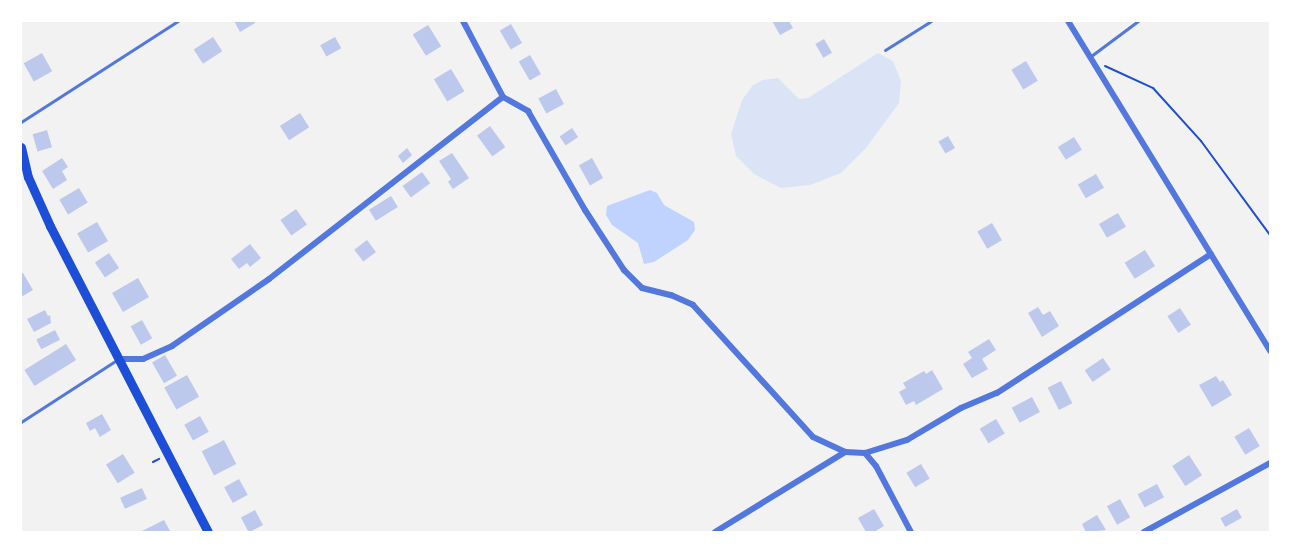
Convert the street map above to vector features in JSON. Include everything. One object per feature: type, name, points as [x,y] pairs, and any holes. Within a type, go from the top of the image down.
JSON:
[{"type":"main road","points":[[21,147],[28,177],[50,226],[208,532]]},
{"type":"street","points":[[463,21],[503,96],[528,111],[585,210],[624,270],[642,288],[671,295],[693,305],[813,436],[845,452],[865,453],[908,440],[961,408],[997,393],[1211,254]]},
{"type":"street","points":[[1068,21],[1270,351]]},
{"type":"street","points":[[118,359],[143,359],[182,339],[269,279],[503,96]]},
{"type":"street","points":[[715,532],[845,452]]},
{"type":"street","points":[[865,453],[876,466],[911,532]]},
{"type":"street","points":[[1144,532],[1270,463]]},
{"type":"lane","points":[[21,122],[178,21]]},
{"type":"lane","points":[[885,50],[931,21]]},
{"type":"lane","points":[[1090,57],[1138,21]]},
{"type":"lane","points":[[21,422],[118,359]]},
{"type":"path","points":[[1090,57],[1127,78],[1154,88],[1201,141],[1270,235]]},
{"type":"shaded area","points":[[878,53],[893,61],[901,81],[899,103],[866,148],[841,173],[810,185],[781,188],[754,174],[736,156],[731,134],[742,100],[753,85],[763,80],[778,78],[799,99],[808,98]]},
{"type":"water","points":[[650,190],[657,193],[664,205],[694,222],[695,230],[688,240],[654,262],[644,264],[638,243],[612,225],[606,215],[607,206]]},
{"type":"building","points":[[234,21],[254,21],[255,23],[240,32]]},
{"type":"building","points":[[772,21],[789,21],[793,28],[780,35]]},
{"type":"building","points":[[511,24],[522,43],[511,50],[500,30]]},
{"type":"building","points":[[428,25],[441,46],[426,56],[413,35]]},
{"type":"building","points":[[213,37],[222,51],[203,64],[194,50]]},
{"type":"building","points":[[335,37],[341,48],[326,57],[320,45]]},
{"type":"building","points":[[824,39],[832,53],[823,58],[815,44]]},
{"type":"building","points":[[42,53],[52,71],[34,82],[24,63]]},
{"type":"building","points":[[530,55],[541,74],[530,81],[519,62]]},
{"type":"building","points":[[1026,61],[1038,81],[1023,89],[1011,70]]},
{"type":"building","points":[[451,69],[464,91],[447,102],[434,79]]},
{"type":"building","points":[[556,89],[564,104],[546,113],[538,98]]},
{"type":"building","points":[[300,113],[309,127],[289,140],[280,126]]},
{"type":"building","points":[[490,126],[505,147],[492,156],[477,135]]},
{"type":"building","points":[[572,128],[578,137],[566,146],[560,136]]},
{"type":"building","points":[[47,130],[52,147],[38,151],[33,134]]},
{"type":"building","points":[[948,136],[955,148],[945,154],[938,142]]},
{"type":"building","points":[[1074,137],[1082,150],[1066,160],[1058,147]]},
{"type":"building","points":[[407,148],[412,155],[403,163],[398,156]]},
{"type":"building","points":[[452,153],[469,178],[453,189],[448,182],[451,179],[439,161]]},
{"type":"building","points":[[62,158],[68,167],[62,171],[67,180],[53,189],[42,171]]},
{"type":"building","points":[[592,158],[603,178],[590,185],[579,165]]},
{"type":"building","points":[[422,172],[430,183],[411,197],[403,186]]},
{"type":"building","points":[[1096,174],[1104,188],[1086,198],[1078,184]]},
{"type":"building","points":[[79,188],[88,203],[68,214],[59,200]]},
{"type":"building","points":[[391,196],[398,207],[376,221],[369,210]]},
{"type":"building","points":[[296,209],[307,225],[291,235],[280,220]]},
{"type":"building","points":[[1118,213],[1126,227],[1107,238],[1099,224]]},
{"type":"building","points":[[97,222],[108,241],[88,253],[77,234]]},
{"type":"building","points":[[992,223],[1002,240],[987,249],[977,232]]},
{"type":"building","points":[[367,240],[376,252],[363,262],[354,250]]},
{"type":"building","points":[[250,244],[261,258],[250,267],[247,263],[239,269],[231,259]]},
{"type":"building","points":[[1145,250],[1155,266],[1135,279],[1125,263]]},
{"type":"building","points":[[109,253],[119,268],[105,277],[95,263]]},
{"type":"building","points":[[23,273],[33,290],[21,297],[21,274]]},
{"type":"building","points":[[138,278],[149,297],[123,312],[112,293]]},
{"type":"building","points":[[1038,307],[1043,315],[1050,311],[1059,326],[1042,337],[1028,313]]},
{"type":"building","points":[[1180,308],[1191,325],[1178,333],[1167,316]]},
{"type":"building","points":[[45,310],[48,316],[50,315],[51,323],[34,332],[27,319]]},
{"type":"building","points":[[142,320],[152,338],[141,345],[131,326]]},
{"type":"building","points":[[55,330],[60,340],[41,349],[36,340]]},
{"type":"building","points":[[989,339],[996,350],[982,359],[988,369],[972,378],[963,364],[972,358],[968,352]]},
{"type":"building","points":[[66,344],[76,360],[35,386],[24,370]]},
{"type":"building","points":[[165,355],[177,376],[164,383],[152,362]]},
{"type":"building","points":[[1103,358],[1111,370],[1093,382],[1085,370]]},
{"type":"building","points":[[932,370],[943,389],[916,405],[914,401],[906,405],[899,392],[906,388],[903,383],[924,371],[926,374]]},
{"type":"building","points":[[187,375],[199,397],[176,409],[164,388]]},
{"type":"building","points":[[1216,376],[1220,382],[1223,380],[1232,395],[1212,407],[1199,385]]},
{"type":"building","points":[[1061,381],[1072,403],[1059,410],[1048,388]]},
{"type":"building","points":[[1032,397],[1040,412],[1020,423],[1012,408]]},
{"type":"building","points":[[102,414],[111,430],[100,437],[95,428],[90,431],[86,423]]},
{"type":"building","points":[[200,416],[209,432],[193,440],[184,425]]},
{"type":"building","points":[[996,419],[1005,434],[988,443],[980,429]]},
{"type":"building","points":[[1249,428],[1260,446],[1245,455],[1234,437]]},
{"type":"building","points":[[224,440],[236,464],[214,475],[202,451]]},
{"type":"building","points":[[123,454],[135,473],[118,483],[106,465]]},
{"type":"building","points":[[1189,455],[1202,475],[1185,486],[1172,466]]},
{"type":"building","points":[[921,464],[930,479],[915,487],[906,473]]},
{"type":"building","points":[[239,479],[248,495],[233,503],[224,487]]},
{"type":"building","points":[[1157,484],[1164,497],[1145,508],[1138,494]]},
{"type":"building","points":[[142,488],[147,499],[125,509],[120,498]]},
{"type":"building","points":[[1120,499],[1130,517],[1117,525],[1107,506]]},
{"type":"building","points":[[874,509],[884,526],[874,532],[866,532],[858,518]]},
{"type":"building","points":[[1237,509],[1242,518],[1225,527],[1220,518]]},
{"type":"building","points":[[255,510],[263,525],[249,532],[241,518]]},
{"type":"building","points":[[1097,515],[1106,530],[1086,532],[1082,524]]},
{"type":"building","points":[[164,520],[170,531],[140,532]]}]
